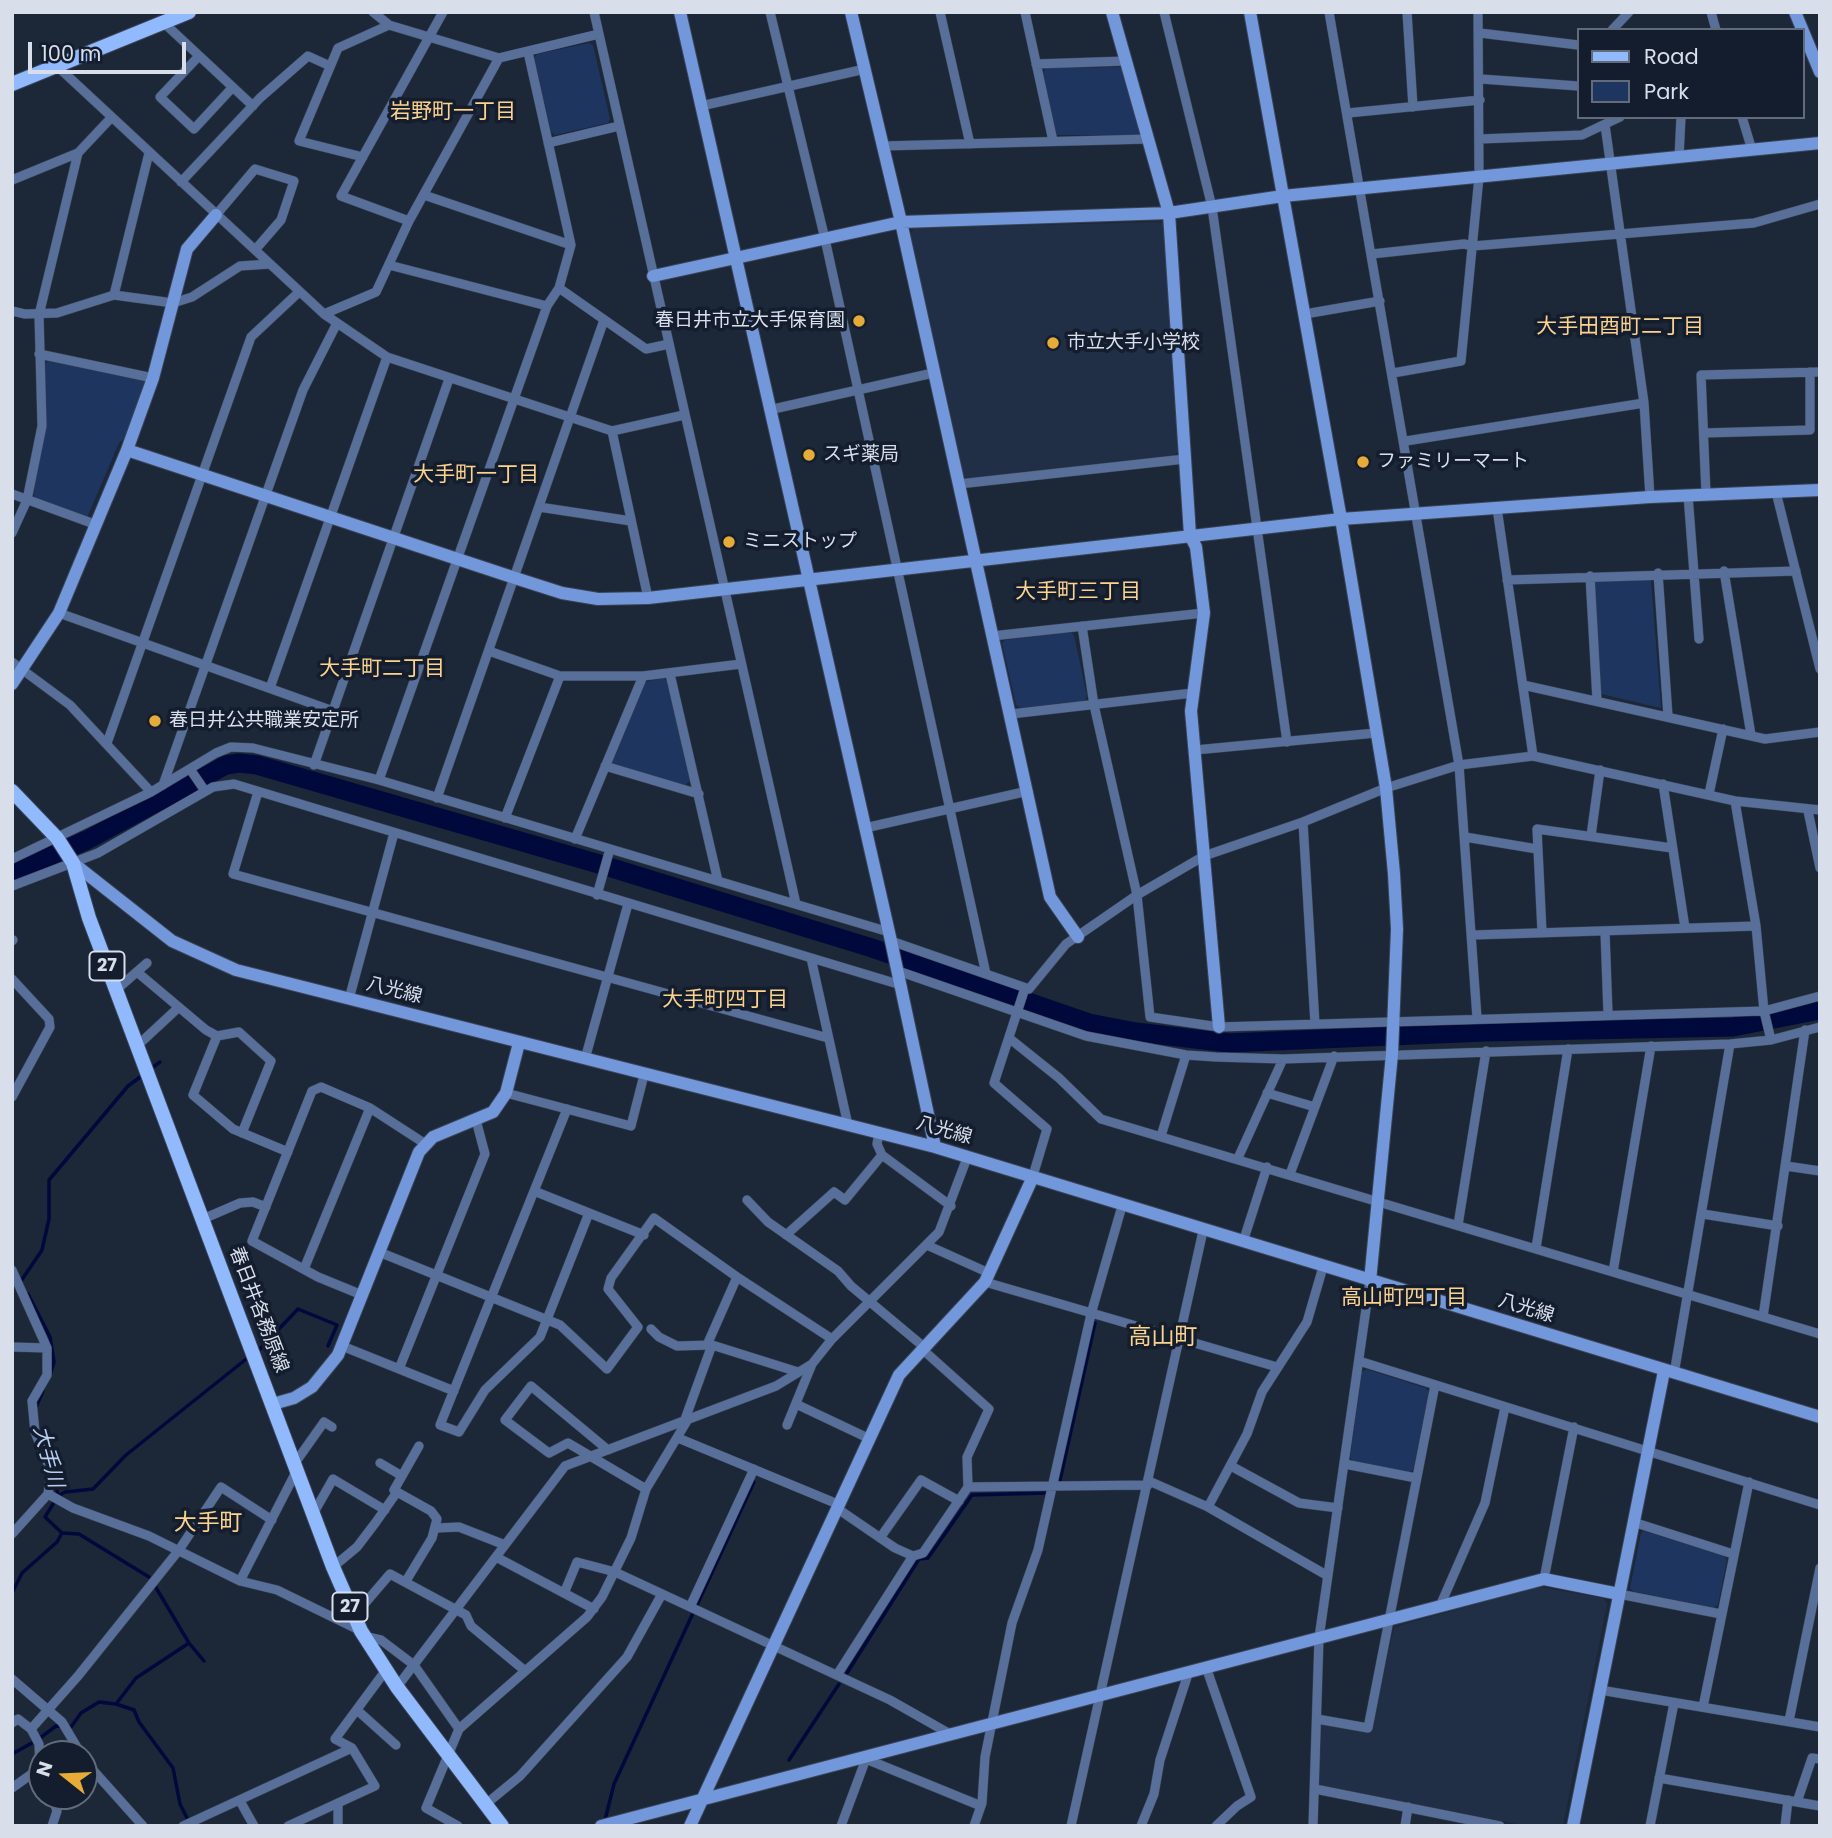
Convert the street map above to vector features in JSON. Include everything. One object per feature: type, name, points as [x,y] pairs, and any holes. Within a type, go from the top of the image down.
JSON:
[{"type":"main road","points":[[12,84],[190,12]]},
{"type":"main road","name":"春日井各務原線","points":[[12,791],[57,838],[73,863],[89,918],[333,1567],[362,1634],[397,1687],[502,1826]]},
{"type":"street","points":[[373,12],[389,25],[499,58],[599,34]]},
{"type":"street","points":[[409,221],[341,196],[443,12]]},
{"type":"street","points":[[594,12],[796,904]]},
{"type":"street","points":[[680,12],[898,971],[935,1147]]},
{"type":"street","points":[[770,12],[825,239],[856,391],[986,974]]},
{"type":"street","points":[[851,12],[901,222],[1050,897],[1078,937]]},
{"type":"street","points":[[940,12],[970,144]]},
{"type":"street","points":[[1025,12],[1053,141]]},
{"type":"street","points":[[1112,12],[1169,213],[1190,535],[1196,547],[1204,613],[1202,644],[1193,693],[1195,750],[1219,1027]]},
{"type":"street","points":[[1164,12],[1212,207],[1287,742]]},
{"type":"street","points":[[1250,12],[1341,519],[1386,788],[1396,929],[1392,1052],[1370,1281],[1320,1638],[1313,1826]]},
{"type":"street","points":[[1329,12],[1406,441],[1459,765],[1477,1018]]},
{"type":"street","points":[[1407,12],[1413,107]]},
{"type":"street","points":[[1393,373],[1461,361],[1479,177],[1481,79],[1478,12]]},
{"type":"street","points":[[1614,28],[1629,12]]},
{"type":"street","points":[[164,23],[253,106]]},
{"type":"street","points":[[363,157],[299,141],[338,48],[389,25]]},
{"type":"street","points":[[1480,33],[1576,45]]},
{"type":"street","points":[[1804,34],[1820,72]]},
{"type":"street","points":[[379,780],[547,306],[559,288],[571,245],[528,52]]},
{"type":"street","points":[[181,182],[253,106],[308,55],[330,66]]},
{"type":"street","points":[[199,56],[160,97],[194,129],[232,88]]},
{"type":"street","points":[[324,314],[376,292],[409,221],[499,58]]},
{"type":"street","points":[[1036,64],[1126,61]]},
{"type":"street","points":[[58,67],[110,119],[336,325],[387,357],[612,432],[684,415]]},
{"type":"street","points":[[701,106],[865,69]]},
{"type":"street","points":[[1481,79],[1576,86]]},
{"type":"street","points":[[1348,113],[1480,100]]},
{"type":"street","points":[[12,180],[78,153],[110,119]]},
{"type":"street","points":[[1480,139],[1582,135],[1616,119]]},
{"type":"street","points":[[1679,157],[1681,119]]},
{"type":"street","points":[[1743,119],[1752,150]]},
{"type":"street","points":[[1605,125],[1644,403],[1650,497]]},
{"type":"street","points":[[548,143],[619,126]]},
{"type":"street","points":[[883,146],[1149,139]]},
{"type":"street","points":[[653,276],[901,222],[1169,213],[1283,196],[1820,144]]},
{"type":"street","points":[[12,533],[27,500],[42,426],[39,315],[78,153]]},
{"type":"street","points":[[114,295],[149,153]]},
{"type":"street","points":[[12,684],[17,667],[60,614],[97,525],[153,378],[187,249],[255,169],[294,181],[281,220],[255,250]]},
{"type":"street","points":[[424,195],[571,245]]},
{"type":"street","points":[[1372,254],[1464,244],[1473,246],[1754,223],[1820,204]]},
{"type":"street","points":[[12,311],[39,315],[57,313],[114,295],[173,303],[192,297],[240,266],[270,264]]},
{"type":"street","points":[[389,265],[547,306]]},
{"type":"street","points":[[559,288],[646,349],[669,344]]},
{"type":"street","points":[[107,743],[251,337],[299,292]]},
{"type":"street","points":[[1305,314],[1380,301]]},
{"type":"street","points":[[437,798],[604,320]]},
{"type":"street","points":[[163,785],[303,390],[336,325]]},
{"type":"street","points":[[39,355],[153,378]]},
{"type":"street","points":[[270,688],[387,357]]},
{"type":"street","points":[[1704,433],[1811,430],[1815,372],[1701,375],[1706,494]]},
{"type":"street","points":[[769,411],[933,373]]},
{"type":"street","points":[[314,765],[449,379]]},
{"type":"street","points":[[1406,441],[1644,403]]},
{"type":"street","points":[[612,432],[648,598]]},
{"type":"street","points":[[127,450],[514,578],[562,593],[598,598],[648,598],[1341,519],[1650,497],[1820,490]]},
{"type":"street","points":[[959,484],[1185,459]]},
{"type":"street","points":[[1776,492],[1820,669]]},
{"type":"street","points":[[12,494],[97,525]]},
{"type":"street","points":[[1688,495],[1699,639]]},
{"type":"street","points":[[539,507],[631,521]]},
{"type":"street","points":[[1497,508],[1534,755]]},
{"type":"street","points":[[1724,571],[1751,735]]},
{"type":"street","points":[[1507,580],[1658,573],[1796,571]]},
{"type":"street","points":[[1658,573],[1668,716]]},
{"type":"street","points":[[1590,576],[1597,700]]},
{"type":"street","points":[[992,636],[1204,613]]},
{"type":"street","points":[[60,614],[332,711]]},
{"type":"street","points":[[1082,626],[1094,705],[1137,895],[1150,1017],[1219,1027],[1393,1024],[1477,1018],[1764,1011],[1820,996]]},
{"type":"street","points":[[489,651],[560,676],[643,676],[741,664]]},
{"type":"street","points":[[17,667],[70,705],[151,792]]},
{"type":"street","points":[[670,674],[718,881]]},
{"type":"street","points":[[505,818],[560,676]]},
{"type":"street","points":[[575,839],[643,676]]},
{"type":"street","points":[[1523,685],[1765,739],[1820,732]]},
{"type":"street","points":[[1011,714],[1193,693]]},
{"type":"street","points":[[1709,794],[1723,729]]},
{"type":"street","points":[[1195,750],[1376,733]]},
{"type":"street","points":[[12,859],[151,792],[231,747],[253,748],[379,780],[610,851],[796,904],[890,936],[1025,991]]},
{"type":"street","points":[[690,1826],[900,1375],[987,1278],[1032,1179],[1047,1129],[994,1083],[1025,991],[1066,944],[1137,895],[1204,856],[1303,822],[1386,788],[1459,765],[1534,755],[1735,801],[1808,811],[1820,810]]},
{"type":"street","points":[[605,766],[699,794]]},
{"type":"street","points":[[1591,836],[1600,770]]},
{"type":"street","points":[[191,771],[204,789]]},
{"type":"street","points":[[12,886],[97,853],[204,789],[234,784],[598,891],[628,904],[901,985]]},
{"type":"street","points":[[1663,785],[1685,928]]},
{"type":"street","points":[[864,828],[1028,791]]},
{"type":"street","points":[[258,792],[233,874],[828,1038]]},
{"type":"street","points":[[1735,801],[1756,926],[1764,1011],[1771,1040]]},
{"type":"street","points":[[1808,811],[1820,869]]},
{"type":"street","points":[[1303,822],[1315,1024]]},
{"type":"street","points":[[1542,932],[1537,829],[1672,848]]},
{"type":"street","points":[[349,999],[394,833]]},
{"type":"street","points":[[1465,837],[1537,849]]},
{"type":"street","points":[[598,891],[610,851]]},
{"type":"street","name":"八光線","points":[[73,863],[172,941],[236,970],[935,1147],[1032,1179],[1820,1417]]},
{"type":"street","points":[[585,1059],[628,904]]},
{"type":"street","points":[[1473,935],[1756,926]]},
{"type":"street","points":[[1605,932],[1608,1014]]},
{"type":"street","points":[[811,958],[848,1125]]},
{"type":"street","points":[[116,990],[148,963]]},
{"type":"street","points":[[898,971],[1018,1010],[1086,1036],[1186,1055],[1283,1059],[1392,1052],[1486,1052],[1730,1044],[1771,1040],[1820,1027]]},
{"type":"street","points":[[137,972],[217,1036],[239,1032],[271,1061],[242,1133]]},
{"type":"street","points":[[12,979],[49,1019],[50,1027],[12,1097]]},
{"type":"street","points":[[137,1046],[179,1007]]},
{"type":"street","points":[[1763,1317],[1805,1030]]},
{"type":"street","points":[[217,1036],[193,1095],[233,1129],[288,1152]]},
{"type":"street","points":[[1009,1038],[1059,1078],[1101,1119],[1820,1334]]},
{"type":"street","points":[[273,1404],[294,1398],[312,1387],[342,1346],[424,1143],[493,1111],[506,1093],[519,1043]]},
{"type":"street","points":[[1573,1826],[1648,1450],[1690,1295],[1730,1044]]},
{"type":"street","points":[[1613,1272],[1651,1046]]},
{"type":"street","points":[[1536,1248],[1568,1049]]},
{"type":"street","points":[[1458,1225],[1486,1052]]},
{"type":"street","points":[[1161,1136],[1186,1055]]},
{"type":"street","points":[[1290,1174],[1334,1056]]},
{"type":"street","points":[[1238,1158],[1283,1059]]},
{"type":"street","points":[[506,1093],[631,1126],[644,1075]]},
{"type":"street","points":[[362,1295],[304,1269],[252,1241],[312,1091],[321,1087],[370,1108],[424,1143]]},
{"type":"street","points":[[1267,1093],[1315,1107]]},
{"type":"street","points":[[304,1269],[370,1108]]},
{"type":"street","points":[[567,1109],[440,1425],[459,1432],[485,1390],[540,1337],[589,1213]]},
{"type":"street","points":[[400,1369],[485,1154],[476,1120]]},
{"type":"street","points":[[879,1133],[877,1144],[882,1155],[951,1206]]},
{"type":"street","points":[[786,1235],[834,1192],[845,1200],[882,1155]]},
{"type":"street","points":[[787,1425],[812,1364],[832,1339],[929,1246],[951,1206],[967,1158]]},
{"type":"street","points":[[1786,1166],[1820,1171]]},
{"type":"street","points":[[1243,1242],[1267,1167]]},
{"type":"street","points":[[534,1191],[644,1235]]},
{"type":"street","points":[[747,1200],[768,1222],[838,1270],[989,1409],[967,1457],[968,1487],[923,1552],[913,1556],[837,1675]]},
{"type":"street","points":[[203,1219],[240,1203],[253,1202],[266,1207]]},
{"type":"street","points":[[974,1826],[981,1806],[991,1723],[1012,1623],[1038,1550],[1091,1314],[1122,1206]]},
{"type":"street","points":[[1703,1213],[1778,1226]]},
{"type":"street","points":[[379,1252],[560,1325],[607,1369],[638,1326],[608,1289],[611,1278],[654,1218],[737,1277],[832,1339]]},
{"type":"street","points":[[1071,1826],[1203,1231]]},
{"type":"street","points":[[929,1246],[987,1278],[1091,1314],[1277,1367]]},
{"type":"street","points":[[1208,1507],[1231,1466],[1262,1392],[1307,1322],[1323,1267]]},
{"type":"street","points":[[12,1270],[47,1348],[47,1375],[33,1401],[34,1432],[51,1471],[48,1494],[14,1528]]},
{"type":"street","points":[[458,1826],[426,1808],[459,1729],[594,1609],[631,1538],[646,1489],[685,1422],[710,1345],[737,1277]]},
{"type":"street","points":[[651,1329],[659,1337],[677,1346],[710,1345],[798,1372]]},
{"type":"street","points":[[12,1346],[47,1348]]},
{"type":"street","points":[[342,1346],[453,1391]]},
{"type":"street","points":[[1359,1362],[1820,1505]]},
{"type":"street","points":[[397,1687],[565,1466],[776,1386],[812,1364]]},
{"type":"street","points":[[1317,1719],[1368,1728],[1435,1385]]},
{"type":"street","points":[[608,1450],[531,1386],[505,1420],[550,1453],[568,1443],[646,1489]]},
{"type":"street","points":[[796,1404],[870,1439]]},
{"type":"street","points":[[1440,1606],[1485,1503],[1505,1406]]},
{"type":"street","points":[[240,1581],[296,1466],[324,1422],[332,1427]]},
{"type":"street","points":[[1544,1579],[1574,1427]]},
{"type":"street","points":[[678,1438],[839,1507],[880,1538],[913,1556]]},
{"type":"street","points":[[406,1581],[437,1528],[437,1519],[431,1511],[394,1490],[419,1446]]},
{"type":"street","points":[[380,1463],[402,1476]]},
{"type":"street","points":[[1345,1464],[1416,1478]]},
{"type":"street","points":[[1231,1466],[1299,1503],[1338,1508]]},
{"type":"street","points":[[690,1606],[754,1469]]},
{"type":"street","points":[[313,1514],[333,1479],[384,1510]]},
{"type":"street","points":[[880,1538],[921,1480],[959,1501]]},
{"type":"street","points":[[1703,1707],[1749,1482]]},
{"type":"street","points":[[968,1487],[1148,1483],[1208,1507],[1328,1576]]},
{"type":"street","points":[[31,1729],[179,1550],[221,1487],[272,1520]]},
{"type":"street","points":[[333,1567],[357,1547],[397,1492]]},
{"type":"street","points":[[48,1494],[73,1508],[179,1550],[240,1581],[277,1590],[362,1634],[381,1640],[414,1665],[459,1729]]},
{"type":"street","points":[[1633,1522],[1733,1554]]},
{"type":"street","points":[[437,1528],[458,1527],[505,1545]]},
{"type":"street","points":[[496,1557],[565,1591],[594,1609]]},
{"type":"street","points":[[565,1591],[577,1562],[615,1572],[837,1675],[950,1734]]},
{"type":"street","points":[[1789,1721],[1820,1568]]},
{"type":"street","points":[[354,1616],[390,1574],[466,1615],[471,1626],[524,1670]]},
{"type":"street","points":[[601,1826],[1544,1579],[1721,1615]]},
{"type":"street","points":[[486,1804],[520,1776],[627,1657],[662,1594]]},
{"type":"street","points":[[1206,1667],[1251,1797],[1216,1826]]},
{"type":"street","points":[[288,1826],[375,1786],[352,1748],[335,1739],[386,1670]]},
{"type":"street","points":[[1141,1826],[1154,1794],[1160,1760],[1189,1671]]},
{"type":"street","points":[[12,1678],[39,1705],[49,1708],[62,1722],[73,1740]]},
{"type":"street","points":[[1600,1690],[1820,1727]]},
{"type":"street","points":[[1650,1826],[1674,1703]]},
{"type":"street","points":[[357,1710],[396,1745]]},
{"type":"street","points":[[12,1723],[18,1719],[31,1729],[36,1740]]},
{"type":"street","points":[[183,1826],[352,1748]]},
{"type":"street","points":[[867,1757],[981,1806]]},
{"type":"street","points":[[841,1826],[867,1757]]},
{"type":"street","points":[[1785,1826],[1792,1801],[1811,1758],[1820,1759]]},
{"type":"street","points":[[98,1776],[143,1826]]},
{"type":"street","points":[[1659,1777],[1820,1806]]},
{"type":"street","points":[[12,1788],[28,1779]]},
{"type":"street","points":[[1315,1789],[1500,1826]]},
{"type":"street","points":[[240,1801],[254,1826]]},
{"type":"street","points":[[338,1803],[338,1826]]},
{"type":"street","points":[[1405,1826],[1408,1807]]},
{"type":"shaded area","name":"市立大手小学校","points":[[1165,224],[1178,451],[1174,456],[968,479],[964,476],[910,235],[914,228]]},
{"type":"shaded area","points":[[1539,1587],[1603,1598],[1607,1604],[1563,1826],[1527,1826],[1322,1786],[1319,1782],[1321,1726],[1325,1723],[1371,1732],[1394,1627]]},
{"type":"green space","points":[[589,43],[593,45],[610,119],[608,123],[555,135],[551,132],[534,58],[537,54]]},
{"type":"green space","points":[[1046,68],[1124,69],[1141,131],[1139,135],[1056,135],[1043,72]]},
{"type":"green space","points":[[48,361],[144,380],[146,386],[127,436],[119,443],[87,518],[35,498],[34,494],[44,364]]},
{"type":"green space","points":[[1651,579],[1661,708],[1601,694],[1594,580]]},
{"type":"green space","points":[[1070,632],[1074,635],[1087,696],[1085,701],[1020,708],[1016,705],[1002,643],[1005,640]]},
{"type":"green space","points":[[663,678],[667,681],[690,781],[684,786],[613,765],[612,761],[645,682]]},
{"type":"green space","points":[[1366,1369],[1426,1388],[1429,1392],[1413,1470],[1409,1473],[1353,1461],[1350,1458],[1362,1372]]},
{"type":"green space","points":[[1644,1531],[1724,1556],[1727,1560],[1718,1605],[1714,1608],[1632,1591],[1630,1588],[1641,1533]]},
{"type":"waterway","points":[[12,873],[87,840],[226,765],[239,763],[257,765],[599,864],[872,948],[1089,1023],[1136,1032],[1229,1043],[1484,1032],[1733,1027],[1820,1010]]},
{"type":"waterway","name":"大手川","points":[[149,1070],[160,1062]]},
{"type":"waterway","name":"大手川","points":[[21,1281],[42,1250],[49,1219],[49,1180],[128,1086],[143,1075]]},
{"type":"waterway","name":"大手川","points":[[28,1294],[50,1337],[54,1362],[50,1375]]},
{"type":"waterway","points":[[257,1352],[298,1309],[337,1325],[328,1346]]},
{"type":"waterway","points":[[1060,1480],[1095,1323]]},
{"type":"waterway","points":[[58,1496],[65,1492],[93,1489],[126,1455],[250,1356]]},
{"type":"waterway","name":"大手川","points":[[36,1407],[43,1391]]},
{"type":"waterway","name":"大手川","points":[[12,1593],[22,1573],[57,1542],[62,1533],[45,1517],[58,1496],[54,1470]]},
{"type":"waterway","points":[[697,1605],[754,1482]]},
{"type":"waterway","points":[[847,1673],[919,1559],[928,1558],[972,1495],[1046,1493]]},
{"type":"waterway","points":[[62,1533],[79,1534],[149,1577]]},
{"type":"waterway","points":[[155,1586],[189,1643],[204,1661]]},
{"type":"waterway","points":[[605,1820],[614,1784],[693,1613]]},
{"type":"waterway","points":[[40,1738],[56,1726],[71,1727],[81,1713],[99,1702],[116,1704],[136,1678],[189,1643]]},
{"type":"waterway","points":[[789,1760],[839,1684]]},
{"type":"waterway","points":[[116,1704],[134,1710],[139,1722],[173,1768],[180,1804],[188,1820]]},
{"type":"waterway","points":[[12,1754],[28,1745]]},
{"type":"place","name":"春日井市立大手保育園","points":[[859,321]]},
{"type":"place","name":"市立大手小学校","points":[[1053,343]]},
{"type":"place","name":"スギ薬局","points":[[809,455]]},
{"type":"place","name":"ファミリーマート","points":[[1363,462]]},
{"type":"place","name":"ミニストップ","points":[[729,542]]},
{"type":"place","name":"春日井公共職業安定所","points":[[155,721]]},
{"type":"district","name":"岩野町一丁目","points":[[453,113]]},
{"type":"district","name":"大手田酉町二丁目","points":[[1620,328]]},
{"type":"district","name":"大手町一丁目","points":[[476,476]]},
{"type":"district","name":"大手町三丁目","points":[[1078,593]]},
{"type":"district","name":"大手町二丁目","points":[[382,670]]},
{"type":"district","name":"大手町四丁目","points":[[725,1001]]},
{"type":"district","name":"高山町四丁目","points":[[1404,1299]]},
{"type":"district","name":"高山町","points":[[1163,1338]]},
{"type":"district","name":"大手町","points":[[208,1524]]}]
